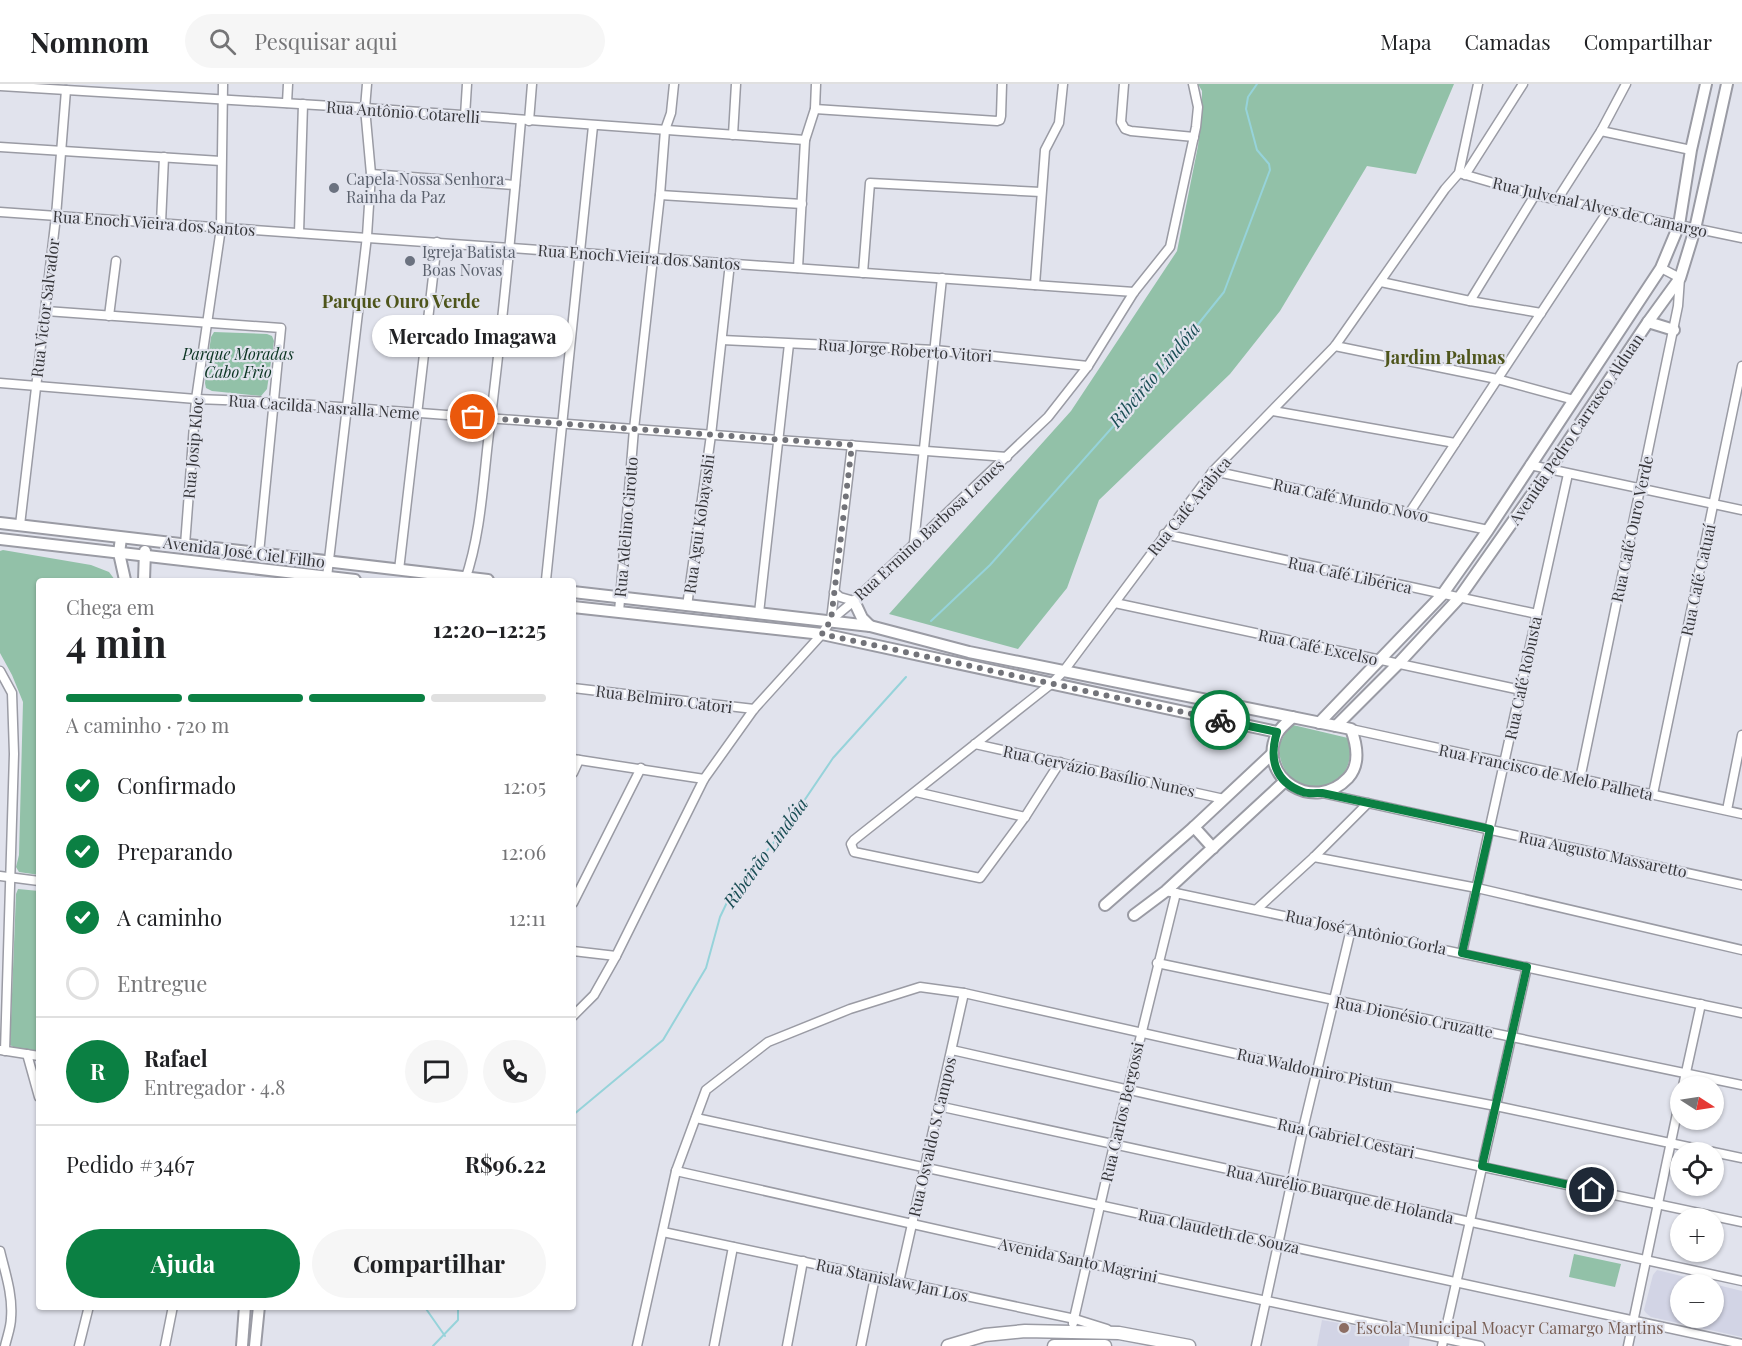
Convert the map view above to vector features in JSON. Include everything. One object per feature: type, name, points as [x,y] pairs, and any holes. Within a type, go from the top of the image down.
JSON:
[{"type":"main road","points":[[948,1346],[985,1335],[1025,1331],[1119,1333],[1189,1346]]},
{"type":"main road","points":[[1054,1346],[1100,1346]]},
{"type":"street","name":"Rua Josip Kloc","points":[[185,545],[196,399],[221,228],[223,84]]},
{"type":"street","points":[[286,103],[288,84]]},
{"type":"street","points":[[327,577],[345,408],[367,236],[371,174],[365,108],[367,84]]},
{"type":"street","points":[[465,116],[467,84]]},
{"type":"street","points":[[466,578],[474,552],[491,419],[515,185],[532,84]]},
{"type":"street","name":"Rua Adelino Girotto","points":[[619,612],[634,429],[665,130],[671,113],[674,84]]},
{"type":"street","points":[[733,135],[736,84]]},
{"type":"street","points":[[798,268],[806,140],[814,109],[816,84]]},
{"type":"street","points":[[814,109],[997,121],[1001,116],[1002,84]]},
{"type":"street","points":[[1035,285],[1046,150],[1059,123],[1063,84]]},
{"type":"street","points":[[1124,84],[1121,122],[1125,129],[1194,137]]},
{"type":"street","name":"Rua Café Arábica","points":[[1025,817],[980,878],[854,852],[851,848],[854,840],[1052,684],[1213,471],[1335,346],[1445,189],[1462,174],[1478,84]]},
{"type":"street","points":[[1462,174],[1523,84]]},
{"type":"street","points":[[1557,200],[1601,131],[1626,84]]},
{"type":"street","name":"Avenida Pedro Carrasco Alduan","points":[[1319,723],[1442,595],[1488,530],[1661,268],[1679,225],[1691,150],[1706,84]]},
{"type":"street","name":"Avenida Pedro Carrasco Alduan","points":[[1336,726],[1459,598],[1680,278],[1695,228],[1726,84]]},
{"type":"street","name":"Rua Antônio Cotarelli","points":[[0,86],[44,86],[66,90],[365,108],[806,140]]},
{"type":"street","name":"Rua Ermino Barbosa Lemes","points":[[576,1013],[594,995],[616,956],[704,779],[754,709],[822,634],[831,620],[854,601],[1048,417],[1088,366],[1134,292],[1170,247],[1194,137],[1198,107],[1194,86]]},
{"type":"street","name":"Rua Victor Salvador","points":[[20,525],[46,311],[66,90]]},
{"type":"street","points":[[299,233],[303,104]]},
{"type":"street","points":[[546,578],[592,126]]},
{"type":"street","points":[[1601,131],[1691,150]]},
{"type":"street","points":[[0,147],[221,161]]},
{"type":"street","points":[[161,223],[164,157]]},
{"type":"street","points":[[371,174],[515,185]]},
{"type":"street","name":"Rua Julvenal Alves de Camargo","points":[[1462,174],[1535,195],[1742,238]]},
{"type":"street","points":[[863,273],[870,183],[1041,192]]},
{"type":"street","points":[[660,195],[802,204]]},
{"type":"street","points":[[1470,301],[1535,195]]},
{"type":"street","points":[[1410,512],[1608,211]]},
{"type":"street","name":"Rua Enoch Vieira dos Santos","points":[[0,212],[367,236],[1134,292]]},
{"type":"street","points":[[399,570],[437,242]]},
{"type":"street","points":[[109,316],[116,261]]},
{"type":"street","name":"Rua Agui Kobayashi","points":[[687,606],[711,435],[730,263]]},
{"type":"street","points":[[1661,268],[1680,278]]},
{"type":"street","points":[[914,543],[942,278]]},
{"type":"street","name":"Rua Café Ouro Verde","points":[[1580,779],[1674,330],[1680,278]]},
{"type":"street","points":[[1381,282],[1540,313]]},
{"type":"street","points":[[46,311],[281,328],[259,552]]},
{"type":"street","points":[[1648,322],[1674,330]]},
{"type":"street","name":"Rua Jorge Roberto Vitori","points":[[722,340],[935,350],[1088,366]]},
{"type":"street","points":[[759,613],[789,344]]},
{"type":"street","points":[[1335,346],[1497,380],[1574,400]]},
{"type":"street","name":"Rua Café Catuaí","points":[[1653,795],[1742,366]]},
{"type":"street","name":"Rua Cacilda Nasralla Neme","points":[[0,383],[1007,457]]},
{"type":"street","points":[[1273,411],[1455,443]]},
{"type":"street","points":[[831,620],[852,445]]},
{"type":"street","points":[[1530,465],[1742,510]]},
{"type":"street","name":"Rua Café Mundo Novo","points":[[1213,471],[1488,530]]},
{"type":"street","name":"Rua Café Robusta","points":[[1462,953],[1568,474]]},
{"type":"street","name":"Avenida José Ciel Filho","points":[[0,523],[259,552],[459,578]]},
{"type":"street","name":"Rua Café Libérica","points":[[1164,534],[1537,614]]},
{"type":"street","points":[[121,538],[119,553],[125,578]]},
{"type":"street","name":"Avenida José Ciel Filho","points":[[0,539],[336,578]]},
{"type":"street","points":[[144,578],[147,540]]},
{"type":"street","points":[[576,592],[870,626],[969,652],[1063,672],[1293,717],[1351,729],[1356,743],[1356,762],[1351,775],[1338,787],[1322,793],[1303,792],[1285,781],[1274,764],[1273,746],[1277,732],[1293,717]]},
{"type":"street","points":[[834,592],[840,597],[854,601],[862,618],[870,626]]},
{"type":"street","name":"Rua Café Excelso","points":[[1115,603],[1521,690]]},
{"type":"street","points":[[576,607],[822,634],[1277,732]]},
{"type":"street","points":[[0,671],[12,693],[14,754],[4,876],[3,1050],[36,1056]]},
{"type":"street","name":"Rua Belmiro Catori","points":[[576,688],[754,709]]},
{"type":"street","points":[[0,692],[12,693]]},
{"type":"street","name":"Rua Francisco de Melo Palheta","points":[[1351,729],[1742,814]]},
{"type":"street","points":[[1727,810],[1742,735]]},
{"type":"street","name":"Rua Gervázio Basílio Nunes","points":[[975,744],[1224,799]]},
{"type":"street","points":[[1105,905],[1194,827],[1273,753]]},
{"type":"street","points":[[576,760],[704,779]]},
{"type":"street","points":[[916,792],[1025,817],[1060,762]]},
{"type":"street","points":[[576,897],[641,768]]},
{"type":"street","points":[[1134,915],[1171,892],[1213,848],[1285,781]]},
{"type":"street","name":"Rua Augusto Massaretto","points":[[1322,793],[1742,885]]},
{"type":"street","points":[[1257,909],[1368,803]]},
{"type":"street","points":[[1194,827],[1213,848]]},
{"type":"street","points":[[1314,857],[1477,888],[1742,950]]},
{"type":"street","points":[[4,876],[36,881]]},
{"type":"street","name":"Rua José Antônio Gorla","points":[[1171,892],[1742,1013]]},
{"type":"street","name":"Rua Carlos Bergossi","points":[[1070,1332],[1075,1319],[1141,1034],[1171,892]]},
{"type":"street","points":[[1256,1346],[1351,929]]},
{"type":"street","points":[[576,951],[616,956]]},
{"type":"street","name":"Rua Dionésio Cruzatte","points":[[1157,963],[1742,1085]]},
{"type":"street","points":[[1443,1342],[1527,967]]},
{"type":"street","name":"Rua Waldomiro Pistun","points":[[696,1118],[706,1090],[768,1042],[850,1009],[920,987],[964,993],[1317,1072],[1496,1106],[1670,1143]]},
{"type":"street","name":"Rua Osvaldo S Campos","points":[[899,1282],[964,993]]},
{"type":"street","points":[[1685,1076],[1701,1004]]},
{"type":"street","name":"Rua Gabriel Cestari","points":[[952,1050],[1304,1129],[1742,1222]]},
{"type":"street","points":[[27,1054],[36,1086]]},
{"type":"street","name":"Rua Aurélio Buarque de Holanda","points":[[938,1106],[1742,1281]]},
{"type":"street","points":[[637,1346],[676,1171],[696,1118]]},
{"type":"street","name":"Rua Claudeth de Souza","points":[[696,1118],[1742,1344]]},
{"type":"street","points":[[1628,1346],[1670,1143]]},
{"type":"street","name":"Rua Waldomiro Pistun","points":[[1724,1154],[1742,1158]]},
{"type":"street","name":"Avenida Santo Magrini","points":[[676,1171],[1087,1263],[1268,1300],[1443,1342],[1480,1346]]},
{"type":"street","name":"Rua Stanislaw Jan Los","points":[[663,1232],[1075,1319],[1119,1333]]},
{"type":"street","points":[[714,1346],[733,1246]]},
{"type":"street","points":[[0,1251],[11,1309],[5,1346]]},
{"type":"street","points":[[787,1346],[803,1261]]},
{"type":"street","points":[[861,1346],[875,1277]]},
{"type":"street","points":[[0,1308],[11,1309]]},
{"type":"street","points":[[79,1346],[88,1310]]},
{"type":"street","points":[[165,1346],[172,1310]]},
{"type":"street","points":[[245,1310],[243,1343],[256,1344],[259,1310]]},
{"type":"shaded area","points":[[1657,1270],[1673,1274],[1670,1274],[1670,1321],[1651,1317],[1644,1310],[1653,1275]]},
{"type":"shaded area","points":[[1724,1287],[1742,1291],[1742,1337],[1701,1328],[1724,1328]]},
{"type":"shaded area","name":"Escola Municipal Moacyr Camargo Martins","points":[[1322,1320],[1410,1336],[1409,1346],[1317,1346]]},
{"type":"green space","points":[[1198,84],[1454,84],[1416,174],[1367,166],[1280,311],[1230,374],[1099,500],[1067,588],[1018,649],[889,614],[1071,411],[1177,251],[1198,146],[1202,91]]},
{"type":"green space","name":"Parque Moradas Cabo Frio","points":[[214,332],[272,336],[274,341],[267,389],[261,396],[212,391],[206,388],[211,337]]},
{"type":"green space","points":[[0,551],[91,565],[109,572],[114,578],[36,578],[36,875],[19,872],[16,867],[19,855],[23,702],[0,653]]},
{"type":"green space","points":[[1293,725],[1348,738],[1350,756],[1348,765],[1338,780],[1322,788],[1312,788],[1298,783],[1287,773],[1280,759],[1280,744]]},
{"type":"green space","points":[[18,889],[36,891],[36,1052],[10,1045]]},
{"type":"green space","points":[[1574,1254],[1621,1264],[1615,1287],[1569,1277]]},
{"type":"waterway","name":"Ribeirão Lindóia","points":[[931,621],[990,565],[1141,395],[1224,292],[1270,170],[1269,164],[1257,150],[1246,109],[1248,97],[1257,84]]},
{"type":"waterway","name":"Ribeirão Lindóia","points":[[576,1112],[663,1040],[706,968],[720,917],[731,894],[785,829],[833,758],[906,677]]},
{"type":"waterway","points":[[427,1310],[445,1336]]},
{"type":"waterway","name":"Ribeirão Lindóia","points":[[433,1346],[458,1320],[458,1310]]},
{"type":"way so far","points":[[473,417],[852,445],[831,620],[822,634],[1220,720]]},
{"type":"place","name":"Capela Nossa Senhora Rainha da Paz","points":[[334,188]]},
{"type":"place","name":"Igreja Batista Boas Novas","points":[[410,261]]},
{"type":"place","name":"Mercado Imagawa","points":[[473,417]]},
{"type":"place","name":"Escola Municipal Moacyr Camargo Martins","points":[[1344,1328]]},
{"type":"district","name":"Parque Ouro Verde","points":[[401,302]]},
{"type":"district","name":"Jardim Palmas","points":[[1445,358]]},
{"type":"route","points":[[1220,720],[1277,732],[1273,746],[1274,764],[1285,781],[1303,792],[1322,793],[1490,829],[1462,953],[1527,967],[1482,1166],[1592,1190]]}]
